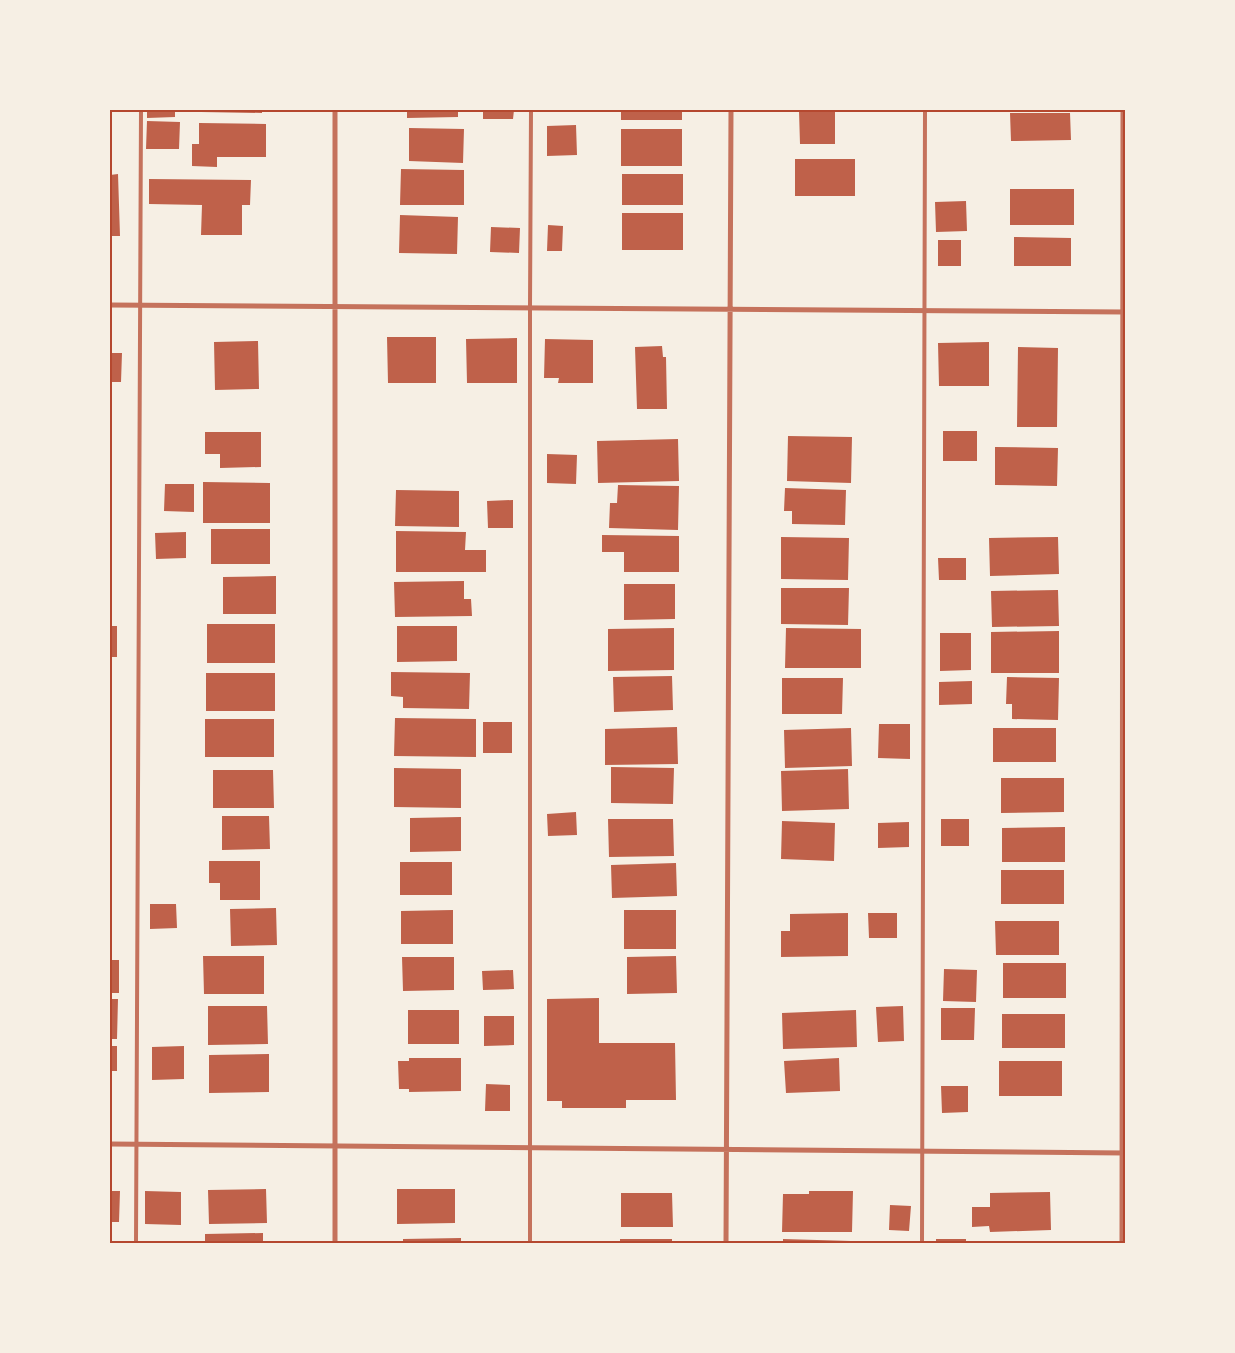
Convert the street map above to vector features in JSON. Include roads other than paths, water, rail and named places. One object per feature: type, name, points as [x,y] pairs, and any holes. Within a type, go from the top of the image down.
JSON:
[{"type":"street","points":[[335,110],[335,1243]]},
{"type":"street","points":[[726,1243],[731,110]]},
{"type":"street","points":[[1122,1243],[1123,110]]},
{"type":"street","points":[[110,305],[1124,312]]},
{"type":"street","points":[[110,1144],[1123,1153]]},
{"type":"lane","points":[[136,1243],[142,110]]},
{"type":"lane","points":[[530,1243],[531,110]]},
{"type":"lane","points":[[922,1243],[925,110]]}]
